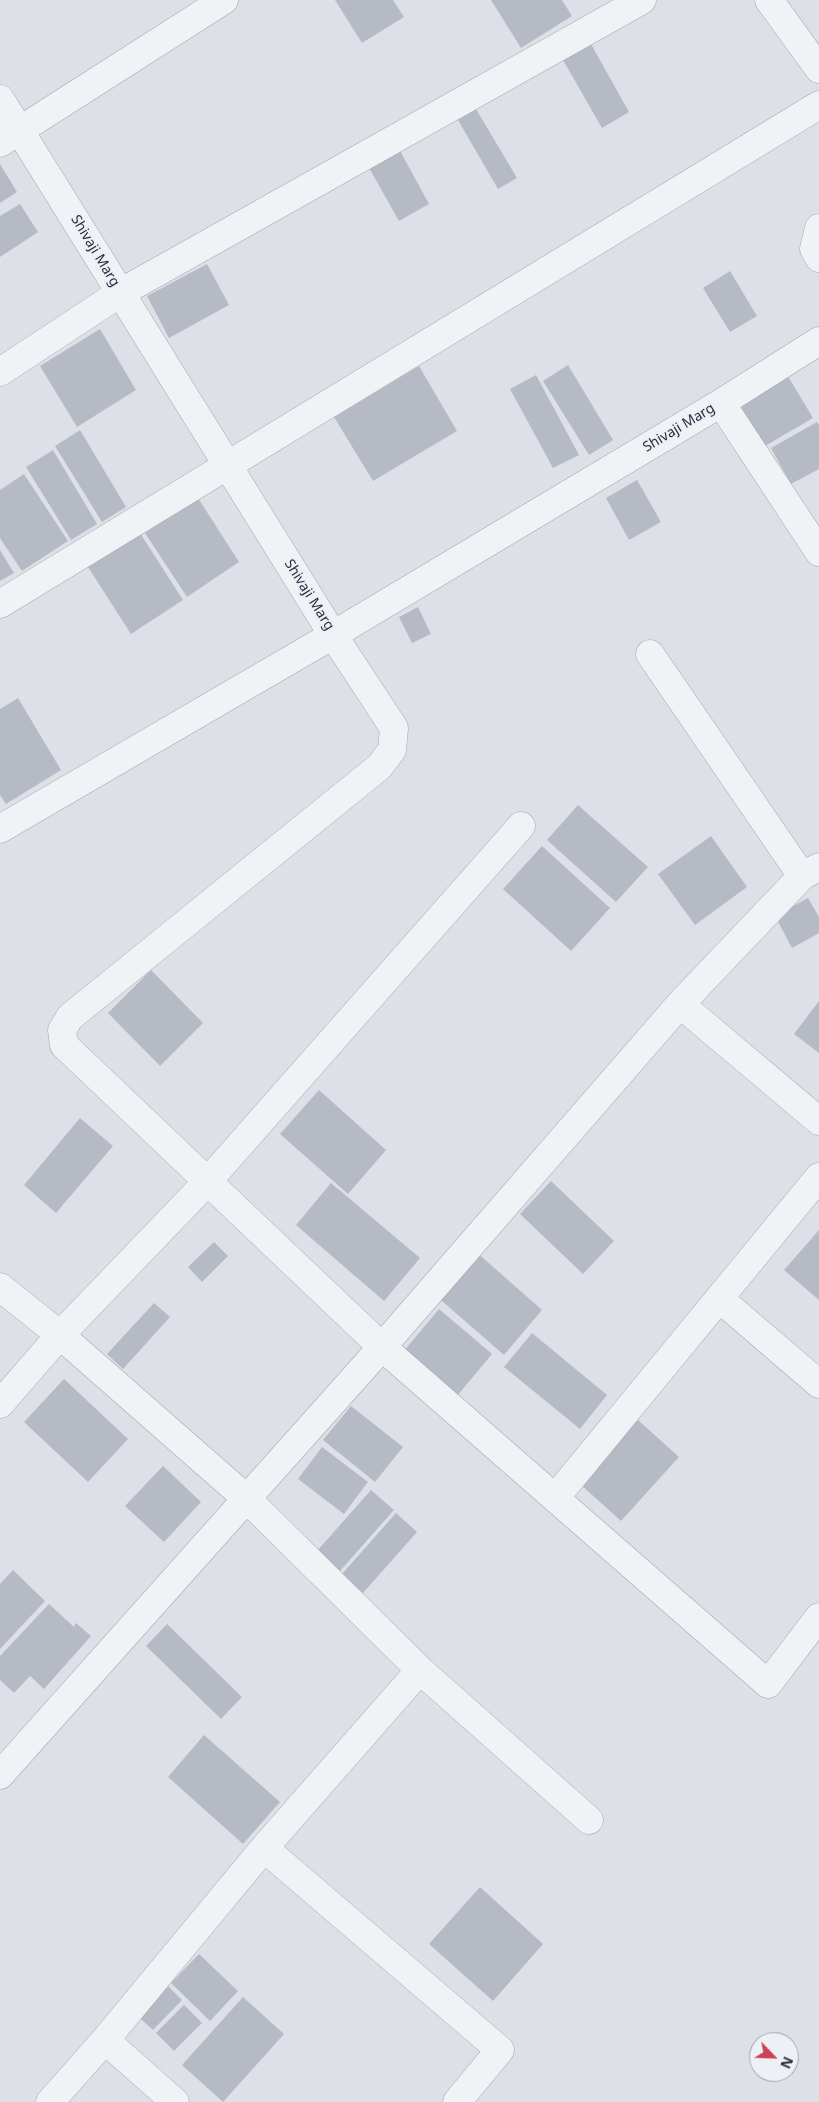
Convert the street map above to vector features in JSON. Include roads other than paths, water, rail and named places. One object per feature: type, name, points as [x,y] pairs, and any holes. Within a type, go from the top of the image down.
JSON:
[{"type":"street","points":[[10,137],[224,0]]},
{"type":"street","points":[[0,372],[120,293],[642,0]]},
{"type":"street","points":[[769,0],[819,69]]},
{"type":"street","name":"Shivaji Marg","points":[[0,99],[10,137],[120,293],[333,635],[721,403],[819,341]]},
{"type":"street","points":[[0,604],[819,105]]},
{"type":"street","points":[[819,228],[814,249],[819,258]]},
{"type":"street","points":[[721,403],[819,552]]},
{"type":"street","points":[[0,829],[333,635],[394,728],[392,750],[379,768],[70,1017],[62,1030],[64,1045],[382,1347],[768,1684],[819,1617]]},
{"type":"street","points":[[0,1775],[382,1347],[680,1004],[811,871],[650,654]]},
{"type":"street","points":[[0,1404],[60,1335],[208,1181],[521,826]]},
{"type":"street","points":[[680,1004],[819,1121]]},
{"type":"street","points":[[555,1498],[817,1183]]},
{"type":"street","points":[[0,1287],[60,1335],[247,1499],[420,1670],[589,1820]]},
{"type":"street","points":[[720,1299],[819,1384]]},
{"type":"street","points":[[50,2102],[105,2040],[264,1848],[420,1670]]},
{"type":"street","points":[[264,1848],[500,2050],[456,2102]]},
{"type":"street","points":[[105,2040],[175,2102]]}]
